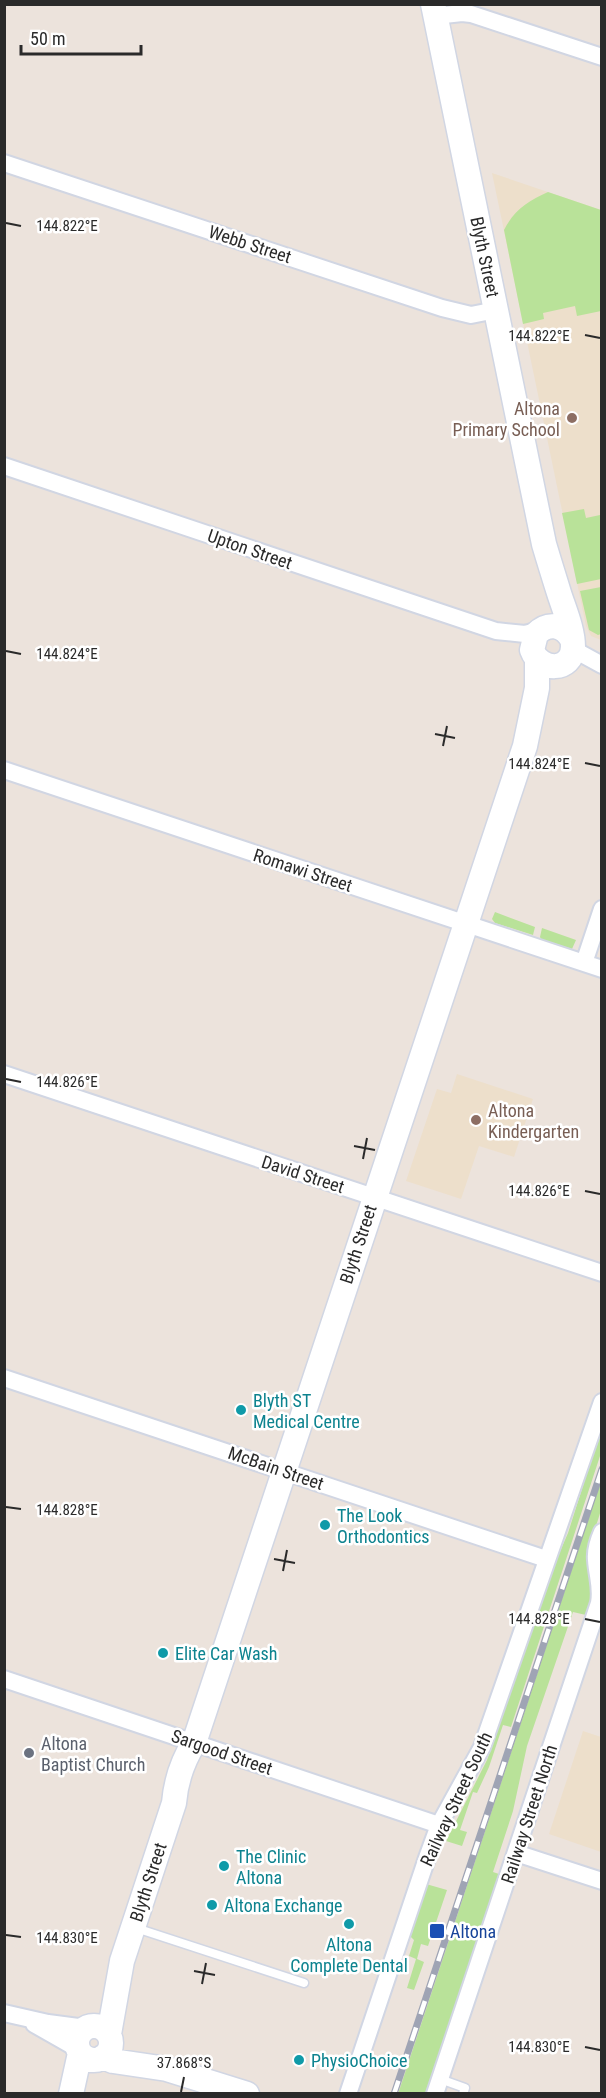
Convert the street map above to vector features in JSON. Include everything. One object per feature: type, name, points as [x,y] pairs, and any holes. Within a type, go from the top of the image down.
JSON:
[{"type":"street","points":[[434,10],[471,14],[602,57]]},
{"type":"street","name":"Blyth Street","points":[[84,2094],[95,2043],[99,2003],[122,1961],[174,1803],[186,1787],[193,1764],[194,1743],[525,746],[568,652],[434,10]]},
{"type":"street","name":"Webb Street","points":[[4,163],[442,309],[471,315],[496,310]]},
{"type":"street","name":"Upton Street","points":[[4,466],[496,631],[525,634],[541,629]]},
{"type":"street","name":"Blyth Street","points":[[525,746],[537,688],[532,644],[546,618],[544,544]]},
{"type":"street","points":[[541,629],[554,626],[565,630],[568,652]]},
{"type":"street","name":"Upton Street","points":[[496,631],[535,657]]},
{"type":"street","points":[[535,657],[546,666],[551,667],[568,652],[580,653],[601,664]]},
{"type":"street","name":"Romawi Street","points":[[4,770],[602,969]]},
{"type":"street","points":[[584,963],[602,909]]},
{"type":"street","name":"David Street","points":[[4,1074],[602,1273]]},
{"type":"street","name":"McBain Street","points":[[4,1378],[546,1559]]},
{"type":"street","name":"Railway Street South","points":[[348,2094],[440,1825],[482,1747],[602,1402]]},
{"type":"street","name":"Railway Street North","points":[[438,2086],[599,1603],[601,1584],[596,1551],[602,1532]]},
{"type":"street","name":"Sargood Street","points":[[4,1679],[440,1825]]},
{"type":"street","points":[[516,1853],[602,1881]]},
{"type":"street","points":[[4,2013],[95,2043],[122,2042],[167,2069],[247,2094]]},
{"type":"street","name":"Blyth Street","points":[[71,2094],[95,2043]]},
{"type":"lane","points":[[133,1927],[304,1983]]},
{"type":"lane","points":[[438,2086],[465,2088],[463,2094]]},
{"type":"shaded area","name":"Altona Primary School","points":[[492,173],[601,210],[601,640],[591,636],[586,626]]},
{"type":"shaded area","name":"Altona Kindergarten","points":[[457,1074],[533,1099],[514,1157],[479,1146],[461,1199],[406,1181],[437,1089],[451,1093]]},
{"type":"shaded area","points":[[583,1731],[601,1737],[601,1852],[549,1834]]},
{"type":"green space","points":[[548,192],[601,210],[601,311],[577,316],[575,306],[543,313],[544,319],[523,324],[504,230],[522,207]]},
{"type":"green space","points":[[584,509],[586,518],[600,515],[601,510],[601,579],[577,584],[562,513]]},
{"type":"green space","points":[[601,587],[601,634],[598,635],[589,630],[580,591]]},
{"type":"green space","points":[[495,912],[535,927],[533,935],[495,923],[492,919]]},
{"type":"green space","points":[[542,928],[576,940],[572,949],[541,939]]},
{"type":"green space","points":[[601,1429],[601,1453],[511,1727],[503,1725],[489,1767],[477,1793],[473,1792],[460,1830],[467,1832],[462,1846],[446,1841],[487,1760],[549,1577],[568,1533]]},
{"type":"green space","points":[[601,1481],[601,1510],[587,1560],[591,1596],[586,1615],[573,1612],[527,1746],[513,1811],[493,1872],[499,1874],[427,2093],[398,2094]]},
{"type":"green space","points":[[426,1884],[447,1890],[428,1946],[421,1944],[417,1959],[424,1962],[414,1990],[407,1988],[416,1959],[409,1956],[414,1940],[409,1935]]},
{"type":"railway","points":[[394,2094],[602,1469]]},
{"type":"place","name":"Altona Primary School","points":[[572,418]]},
{"type":"place","name":"Altona Kindergarten","points":[[476,1120]]},
{"type":"place","name":"Blyth ST Medical Centre","points":[[241,1410]]},
{"type":"place","name":"The Look Orthodontics","points":[[325,1525]]},
{"type":"place","name":"Elite Car Wash","points":[[163,1653]]},
{"type":"place","name":"Altona Baptist Church","points":[[29,1753]]},
{"type":"place","name":"The Clinic Altona","points":[[224,1866]]},
{"type":"place","name":"Altona Exchange","points":[[212,1905]]},
{"type":"place","name":"Altona Complete Dental","points":[[349,1924]]},
{"type":"place","name":"Altona","points":[[437,1931]]},
{"type":"place","name":"PhysioChoice","points":[[299,2060]]}]
